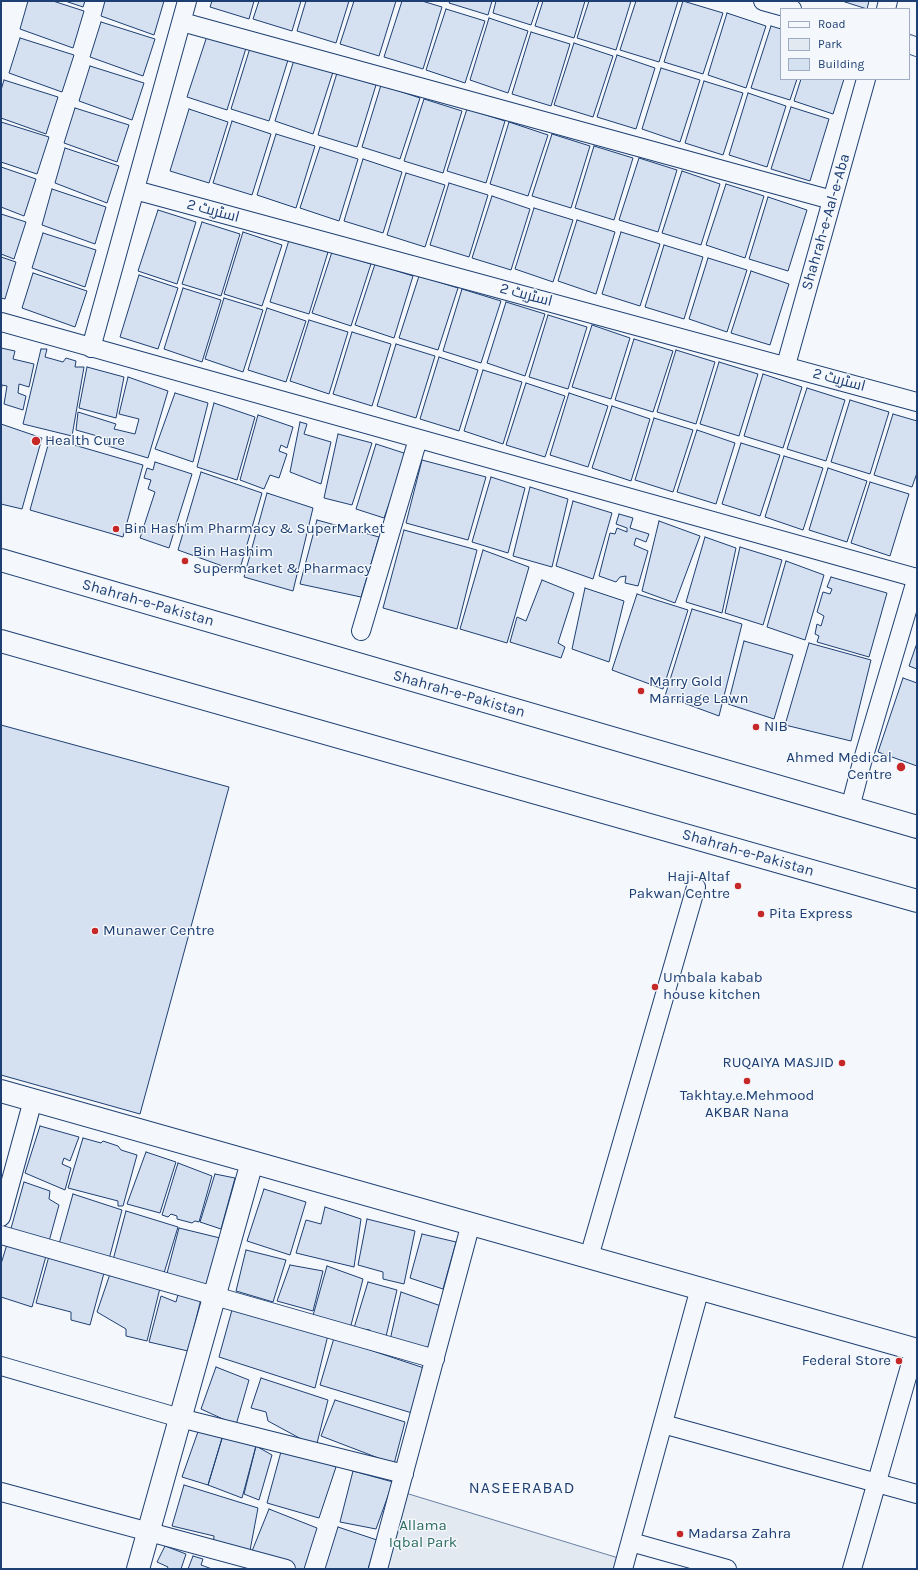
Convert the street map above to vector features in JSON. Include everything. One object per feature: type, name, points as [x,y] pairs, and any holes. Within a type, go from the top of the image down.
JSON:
[{"type":"main road","name":"Shahrah-e-Pakistan","points":[[1,560],[917,828]]},
{"type":"main road","name":"Shahrah-e-Pakistan","points":[[1,641],[917,901]]},
{"type":"main road","points":[[1,1091],[916,1349]]},
{"type":"main road","points":[[138,1569],[252,1162]]},
{"type":"street","points":[[91,348],[187,1]]},
{"type":"street","points":[[763,1],[788,8]]},
{"type":"street","points":[[182,22],[832,200]]},
{"type":"street","name":"Shahrah-e-Aal-e-Aba","points":[[786,365],[866,80]]},
{"type":"street","name":"اسٹریٹ 2","points":[[135,190],[786,365],[917,402]]},
{"type":"street","points":[[1,322],[917,578],[850,808]]},
{"type":"street","points":[[361,631],[418,439]]},
{"type":"street","points":[[589,1257],[696,888]]},
{"type":"street","points":[[1,1217],[33,1100]]},
{"type":"street","points":[[378,1569],[471,1223]]},
{"type":"street","points":[[1,1235],[215,1295],[434,1359]]},
{"type":"street","points":[[623,1569],[700,1288]]},
{"type":"street","points":[[852,1569],[916,1349]]},
{"type":"street","points":[[1,1366],[180,1418],[404,1474]]},
{"type":"street","points":[[663,1424],[917,1494]]},
{"type":"street","points":[[1,1492],[286,1569]]},
{"type":"street","points":[[630,1542],[727,1569]]},
{"type":"green space","name":"Allama Iqbal Park","points":[[399,1491],[625,1560],[623,1569],[378,1569]]},
{"type":"building","points":[[28,1],[53,1],[84,11],[73,48],[20,29]]},
{"type":"building","points":[[65,1],[85,1],[83,7]]},
{"type":"building","points":[[105,1],[164,1],[154,35],[101,16]]},
{"type":"building","points":[[212,1],[254,1],[249,19],[210,7]]},
{"type":"building","points":[[259,1],[301,1],[292,31],[253,19]]},
{"type":"building","points":[[306,1],[349,1],[336,43],[297,31]]},
{"type":"building","points":[[354,1],[396,1],[379,56],[340,44]]},
{"type":"building","points":[[402,1],[422,1],[442,7],[423,69],[384,57]]},
{"type":"building","points":[[450,1],[492,1],[488,15],[449,3]]},
{"type":"building","points":[[496,1],[539,1],[531,25],[493,13]]},
{"type":"building","points":[[543,1],[585,1],[574,38],[535,26]]},
{"type":"building","points":[[589,1],[631,1],[616,50],[577,38]]},
{"type":"building","points":[[636,1],[678,1],[659,62],[620,50]]},
{"type":"building","points":[[683,1],[723,13],[703,74],[664,62]]},
{"type":"building","points":[[842,1],[869,1],[867,8]]},
{"type":"building","points":[[446,9],[485,21],[465,83],[426,70]]},
{"type":"building","points":[[727,13],[766,26],[746,88],[708,75]]},
{"type":"building","points":[[489,18],[528,31],[508,93],[470,80]]},
{"type":"building","points":[[101,22],[155,39],[143,76],[90,57]]},
{"type":"building","points":[[771,26],[780,29],[780,80],[797,80],[790,100],[751,88]]},
{"type":"building","points":[[531,32],[570,44],[551,106],[512,94]]},
{"type":"building","points":[[207,36],[246,48],[227,110],[187,97]]},
{"type":"building","points":[[20,38],[74,55],[62,92],[9,73]]},
{"type":"building","points":[[574,43],[613,56],[593,117],[554,105]]},
{"type":"building","points":[[250,48],[288,60],[269,121],[231,109]]},
{"type":"building","points":[[617,55],[655,68],[636,129],[597,117]]},
{"type":"building","points":[[294,60],[333,72],[313,134],[275,121]]},
{"type":"building","points":[[90,66],[144,83],[132,120],[79,101]]},
{"type":"building","points":[[661,68],[700,80],[680,142],[642,129]]},
{"type":"building","points":[[337,73],[376,85],[357,147],[318,135]]},
{"type":"building","points":[[4,80],[58,97],[46,134],[1,118],[1,90]]},
{"type":"building","points":[[801,80],[844,80],[833,114],[794,101]]},
{"type":"building","points":[[704,81],[743,93],[723,155],[685,143]]},
{"type":"building","points":[[381,85],[420,98],[400,159],[362,147]]},
{"type":"building","points":[[748,93],[786,106],[767,167],[729,155]]},
{"type":"building","points":[[424,99],[462,111],[443,173],[404,161]]},
{"type":"building","points":[[791,107],[829,119],[810,181],[771,169]]},
{"type":"building","points":[[75,108],[129,125],[117,162],[64,143]]},
{"type":"building","points":[[189,109],[228,122],[209,183],[170,171]]},
{"type":"building","points":[[467,109],[505,121],[486,183],[447,171]]},
{"type":"building","points":[[232,121],[271,134],[252,195],[213,183]]},
{"type":"building","points":[[1,122],[49,137],[37,174],[1,162]]},
{"type":"building","points":[[509,122],[548,135],[528,196],[490,184]]},
{"type":"building","points":[[276,134],[315,146],[296,208],[257,195]]},
{"type":"building","points":[[552,134],[590,146],[571,208],[532,196]]},
{"type":"building","points":[[594,146],[633,158],[614,220],[575,208]]},
{"type":"building","points":[[320,147],[358,159],[339,221],[300,208]]},
{"type":"building","points":[[65,148],[119,166],[107,203],[55,183]]},
{"type":"building","points":[[639,158],[677,170],[658,232],[619,220]]},
{"type":"building","points":[[363,159],[402,172],[383,233],[344,221]]},
{"type":"building","points":[[1,167],[36,179],[24,216],[1,207]]},
{"type":"building","points":[[682,171],[720,184],[701,245],[662,233]]},
{"type":"building","points":[[406,173],[445,185],[425,247],[387,235]]},
{"type":"building","points":[[449,183],[488,195],[469,257],[430,245]]},
{"type":"building","points":[[726,184],[764,196],[745,258],[706,245]]},
{"type":"building","points":[[52,189],[106,207],[95,244],[42,225]]},
{"type":"building","points":[[492,196],[530,209],[511,270],[472,258]]},
{"type":"building","points":[[768,197],[807,210],[788,271],[749,259]]},
{"type":"building","points":[[534,208],[573,220],[553,282],[515,269]]},
{"type":"building","points":[[158,210],[196,222],[177,284],[138,271]]},
{"type":"building","points":[[1,214],[26,222],[14,259],[1,254]]},
{"type":"building","points":[[577,220],[615,232],[596,294],[558,281]]},
{"type":"building","points":[[202,222],[240,234],[221,296],[182,284]]},
{"type":"building","points":[[243,232],[282,245],[262,306],[224,294]]},
{"type":"building","points":[[621,232],[660,244],[640,306],[602,294]]},
{"type":"building","points":[[43,233],[96,250],[85,287],[32,268]]},
{"type":"building","points":[[289,240],[328,252],[309,314],[270,302]]},
{"type":"building","points":[[664,245],[703,257],[684,319],[645,307]]},
{"type":"building","points":[[332,252],[371,264],[351,326],[312,313]]},
{"type":"building","points":[[1,257],[16,262],[5,299],[1,298]]},
{"type":"building","points":[[708,258],[747,270],[727,332],[689,319]]},
{"type":"building","points":[[375,264],[413,276],[394,338],[355,325]]},
{"type":"building","points":[[751,271],[789,284],[770,345],[731,333]]},
{"type":"building","points":[[33,273],[87,291],[75,327],[22,308]]},
{"type":"building","points":[[139,275],[178,288],[158,349],[120,337]]},
{"type":"building","points":[[419,276],[458,288],[438,350],[399,338]]},
{"type":"building","points":[[183,288],[221,300],[202,362],[164,349]]},
{"type":"building","points":[[462,289],[501,301],[481,363],[443,351]]},
{"type":"building","points":[[224,298],[263,310],[243,372],[205,359]]},
{"type":"building","points":[[506,302],[545,314],[525,376],[487,363]]},
{"type":"building","points":[[267,308],[306,321],[286,382],[248,370]]},
{"type":"building","points":[[548,315],[587,327],[568,389],[529,377]]},
{"type":"building","points":[[309,320],[348,332],[329,394],[290,381]]},
{"type":"building","points":[[592,325],[630,338],[611,399],[572,387]]},
{"type":"building","points":[[352,332],[391,344],[372,406],[333,394]]},
{"type":"building","points":[[634,339],[673,351],[653,412],[615,400]]},
{"type":"building","points":[[396,344],[435,356],[416,418],[377,406]]},
{"type":"building","points":[[1,348],[15,351],[13,359],[34,364],[29,387],[19,384],[18,393],[26,396],[23,410],[4,404],[7,386],[2,385],[1,392]]},
{"type":"building","points":[[41,349],[47,349],[45,357],[63,362],[66,358],[76,361],[75,367],[84,367],[72,436],[23,424]]},
{"type":"building","points":[[676,350],[715,362],[696,424],[657,412]]},
{"type":"building","points":[[439,357],[478,370],[459,431],[420,419]]},
{"type":"building","points":[[719,362],[758,374],[739,436],[700,424]]},
{"type":"building","points":[[87,367],[124,377],[116,418],[79,408]]},
{"type":"building","points":[[483,370],[522,382],[503,444],[464,431]]},
{"type":"building","points":[[763,374],[802,387],[783,448],[744,436]]},
{"type":"building","points":[[128,377],[168,391],[148,458],[108,446],[108,439],[76,430],[78,412],[116,424],[114,429],[135,434],[139,419],[119,414]]},
{"type":"building","points":[[526,383],[565,396],[545,457],[506,445]]},
{"type":"building","points":[[807,388],[845,400],[826,461],[787,449]]},
{"type":"building","points":[[175,393],[208,403],[193,462],[155,449]]},
{"type":"building","points":[[569,393],[608,406],[588,467],[550,455]]},
{"type":"building","points":[[850,400],[889,412],[870,474],[831,462]]},
{"type":"building","points":[[214,403],[255,417],[237,480],[197,467]]},
{"type":"building","points":[[612,406],[650,419],[631,481],[592,468]]},
{"type":"building","points":[[893,414],[917,421],[917,473],[912,487],[874,475]]},
{"type":"building","points":[[258,415],[293,427],[287,448],[281,445],[279,451],[287,454],[279,478],[270,475],[264,489],[240,480]]},
{"type":"building","points":[[654,418],[693,430],[673,492],[635,480]]},
{"type":"building","points":[[300,422],[307,424],[304,434],[331,442],[321,484],[290,472]]},
{"type":"building","points":[[1,424],[42,438],[22,509],[1,504]]},
{"type":"building","points":[[697,430],[735,443],[716,504],[677,492]]},
{"type":"building","points":[[338,434],[372,443],[352,505],[324,498]]},
{"type":"building","points":[[50,438],[143,465],[123,537],[30,510]]},
{"type":"building","points":[[741,443],[780,455],[760,516],[722,504]]},
{"type":"building","points":[[376,444],[407,454],[384,518],[356,509]]},
{"type":"building","points":[[784,456],[823,468],[803,530],[765,517]]},
{"type":"building","points":[[422,460],[486,477],[468,540],[406,523]]},
{"type":"building","points":[[155,462],[192,474],[169,548],[140,538],[155,492],[148,489],[151,480],[144,478],[147,468],[153,470]]},
{"type":"building","points":[[828,468],[867,481],[847,542],[809,530]]},
{"type":"building","points":[[201,472],[262,493],[239,572],[178,550]]},
{"type":"building","points":[[491,477],[525,488],[508,553],[472,542]]},
{"type":"building","points":[[870,482],[909,494],[890,556],[851,543]]},
{"type":"building","points":[[530,487],[568,499],[552,567],[513,556]]},
{"type":"building","points":[[267,493],[313,508],[293,591],[244,577]]},
{"type":"building","points":[[573,501],[612,513],[593,579],[556,566]]},
{"type":"building","points":[[619,514],[633,518],[630,528],[649,534],[646,542],[636,538],[634,545],[648,551],[638,586],[625,583],[626,576],[620,577],[616,582],[599,576],[610,533],[615,534],[617,528],[627,532],[627,528],[616,524]]},
{"type":"building","points":[[317,520],[379,537],[361,597],[300,584]]},
{"type":"building","points":[[659,521],[700,536],[675,603],[642,591]]},
{"type":"building","points":[[404,530],[477,550],[457,629],[383,608]]},
{"type":"building","points":[[705,537],[736,548],[722,613],[686,602]]},
{"type":"building","points":[[740,547],[782,560],[763,625],[725,613]]},
{"type":"building","points":[[483,550],[529,567],[507,643],[460,629]]},
{"type":"building","points":[[786,561],[824,575],[805,640],[767,627]]},
{"type":"building","points":[[831,577],[887,593],[869,657],[817,642],[819,636],[815,634],[817,624],[821,626],[824,616],[817,612],[823,592],[830,594],[832,589],[827,587]]},
{"type":"building","points":[[542,580],[574,593],[558,643],[565,647],[561,658],[510,642],[517,617],[526,621]]},
{"type":"building","points":[[585,588],[624,601],[609,662],[572,649]]},
{"type":"building","points":[[637,594],[688,610],[663,689],[612,670]]},
{"type":"building","points":[[692,609],[742,624],[719,716],[665,696]]},
{"type":"building","points":[[744,641],[793,655],[774,719],[728,704]]},
{"type":"building","points":[[809,643],[871,660],[851,741],[785,725]]},
{"type":"building","points":[[917,643],[917,669],[909,666]]},
{"type":"building","points":[[903,678],[917,683],[917,766],[878,752]]},
{"type":"building","name":"Munawer Centre","points":[[1,725],[229,787],[140,1114],[1,1075]]},
{"type":"building","points":[[40,1126],[79,1137],[70,1161],[64,1158],[62,1164],[71,1168],[65,1190],[25,1173]]},
{"type":"building","points":[[83,1138],[101,1143],[103,1141],[118,1146],[121,1150],[137,1155],[123,1206],[118,1206],[118,1201],[68,1188]]},
{"type":"building","points":[[146,1152],[176,1162],[160,1213],[127,1204]]},
{"type":"building","points":[[178,1163],[212,1176],[199,1222],[195,1221],[192,1223],[177,1219],[177,1216],[171,1214],[168,1217],[162,1215]]},
{"type":"building","points":[[215,1174],[235,1178],[221,1229],[200,1222]]},
{"type":"building","points":[[24,1182],[50,1191],[49,1199],[59,1205],[48,1245],[10,1232]]},
{"type":"building","points":[[264,1189],[306,1202],[290,1255],[247,1241]]},
{"type":"building","points":[[73,1194],[122,1210],[108,1263],[59,1244]]},
{"type":"building","points":[[325,1207],[361,1219],[354,1267],[296,1253],[306,1220],[321,1224]]},
{"type":"building","points":[[126,1211],[178,1227],[164,1273],[113,1260]]},
{"type":"building","points":[[367,1219],[415,1231],[404,1284],[383,1279],[383,1272],[358,1265]]},
{"type":"building","points":[[179,1228],[220,1238],[206,1287],[166,1277]]},
{"type":"building","points":[[422,1234],[456,1242],[443,1289],[410,1278]]},
{"type":"building","points":[[8,1241],[46,1256],[32,1307],[1,1297],[1,1264]]},
{"type":"building","points":[[246,1250],[286,1260],[273,1302],[236,1291]]},
{"type":"building","points":[[49,1256],[104,1273],[90,1325],[71,1320],[71,1312],[36,1303]]},
{"type":"building","points":[[290,1265],[323,1271],[313,1311],[277,1301]]},
{"type":"building","points":[[327,1266],[363,1279],[350,1329],[312,1319]]},
{"type":"building","points":[[110,1274],[160,1288],[147,1341],[126,1336],[126,1329],[97,1312]]},
{"type":"building","points":[[368,1282],[397,1290],[384,1345],[370,1342],[370,1330],[354,1328]]},
{"type":"building","points":[[179,1291],[201,1299],[188,1351],[149,1342],[161,1296],[176,1302]]},
{"type":"building","points":[[401,1292],[441,1306],[430,1352],[390,1340]]},
{"type":"building","points":[[232,1310],[328,1335],[315,1388],[219,1357]]},
{"type":"building","points":[[334,1338],[424,1368],[412,1413],[320,1385]]},
{"type":"building","points":[[216,1367],[249,1380],[236,1425],[201,1409]]},
{"type":"building","points":[[261,1378],[328,1400],[316,1447],[268,1421],[266,1412],[251,1408]]},
{"type":"building","points":[[335,1400],[405,1422],[394,1464],[321,1436]]},
{"type":"building","points":[[200,1426],[223,1435],[208,1485],[182,1477]]},
{"type":"building","points":[[223,1435],[256,1446],[242,1498],[208,1485]]},
{"type":"building","points":[[256,1446],[272,1455],[259,1500],[244,1494]]},
{"type":"building","points":[[282,1448],[336,1467],[319,1518],[267,1503]]},
{"type":"building","points":[[353,1471],[393,1482],[376,1529],[340,1522]]},
{"type":"building","points":[[184,1485],[258,1508],[248,1561],[213,1547],[214,1536],[172,1526]]},
{"type":"building","points":[[269,1509],[317,1528],[304,1569],[272,1569],[248,1561]]},
{"type":"building","points":[[338,1527],[377,1540],[368,1569],[325,1569]]},
{"type":"building","points":[[165,1546],[186,1554],[181,1569],[167,1569],[168,1567],[157,1562]]},
{"type":"building","points":[[193,1556],[203,1559],[201,1565],[212,1569],[188,1569]]},
{"type":"place","name":"Health Cure","points":[[36,441]]},
{"type":"place","name":"Bin Hashim Pharmacy & SuperMarket","points":[[116,529]]},
{"type":"place","name":"Bin Hashim Supermarket & Pharmacy","points":[[185,561]]},
{"type":"place","name":"Marry Gold Marriage Lawn","points":[[641,691]]},
{"type":"place","name":"NIB","points":[[756,727]]},
{"type":"place","name":"Ahmed Medical Centre","points":[[901,767]]},
{"type":"place","name":"Haji Altaf Pakwan Centre","points":[[738,886]]},
{"type":"place","name":"Pita Express","points":[[761,914]]},
{"type":"place","name":"Munawer Centre","points":[[95,931]]},
{"type":"place","name":"Umbala kabab house kitchen","points":[[655,987]]},
{"type":"place","name":"RUQAIYA MASJID","points":[[842,1063]]},
{"type":"place","name":"Takhtay.e.Mehmood AKBAR Nana","points":[[747,1081]]},
{"type":"place","name":"Federal Store","points":[[899,1361]]},
{"type":"place","name":"Madarsa Zahra","points":[[680,1534]]},
{"type":"district","name":"NASEERABAD","points":[[522,1488]]}]
